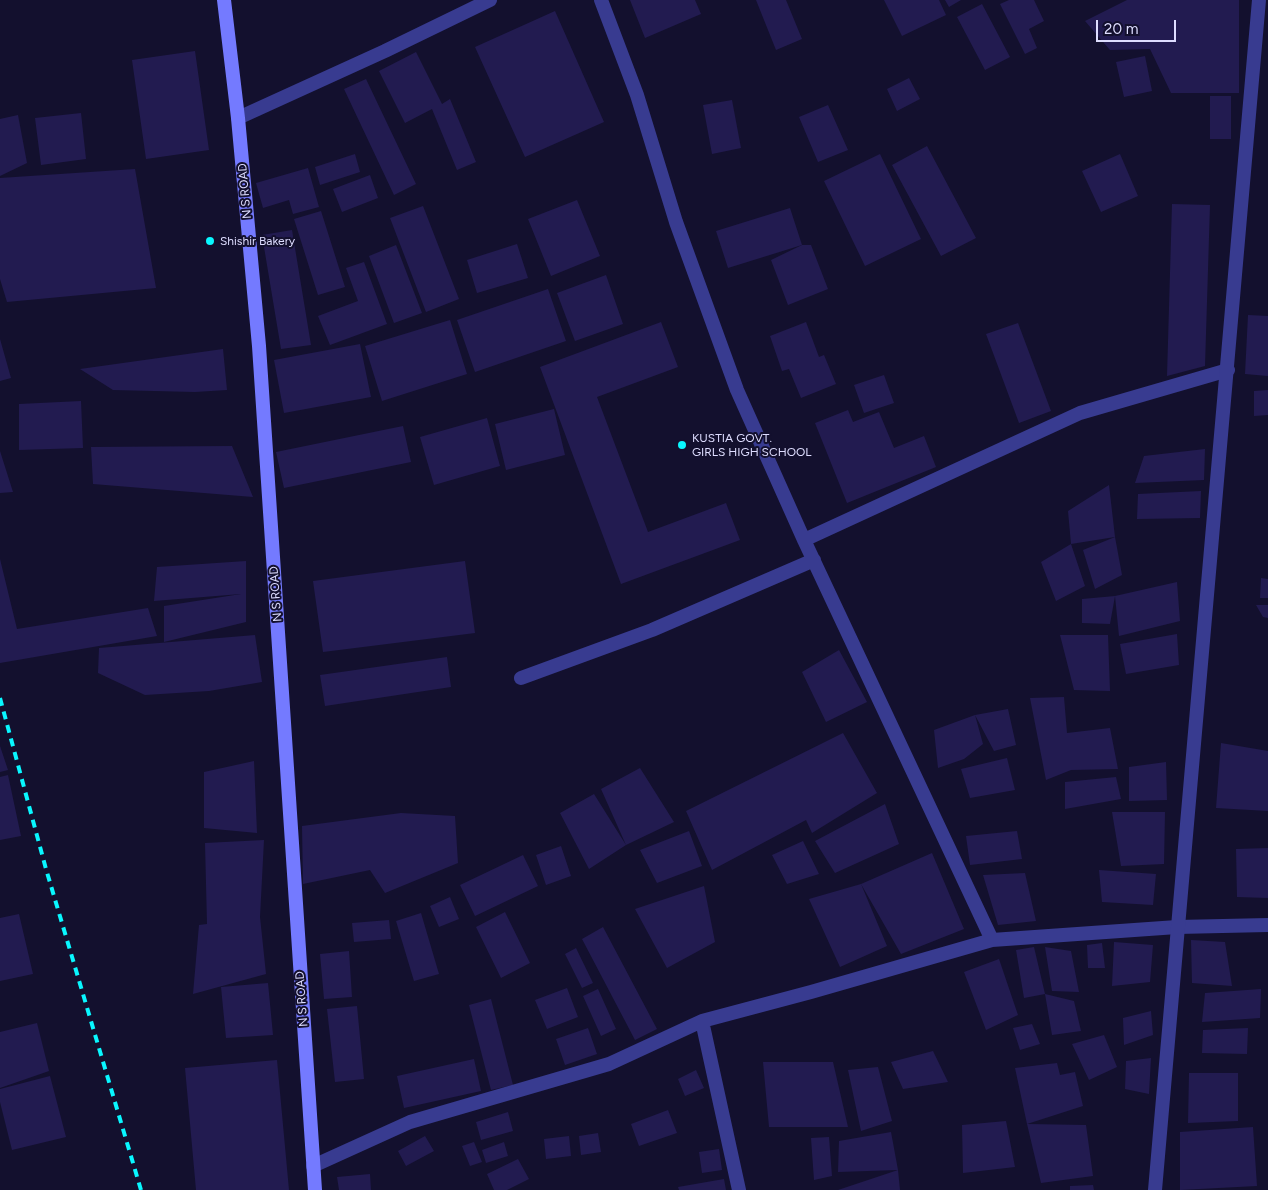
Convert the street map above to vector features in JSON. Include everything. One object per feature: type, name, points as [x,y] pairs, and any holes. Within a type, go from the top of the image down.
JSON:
[{"type":"main road","name":"N S ROAD","points":[[224,0],[238,118],[259,346],[315,1190]]},
{"type":"street","points":[[238,118],[385,51],[490,0]]},
{"type":"street","points":[[601,0],[638,95],[676,222],[737,390],[804,540],[992,940]]},
{"type":"street","points":[[1155,1190],[1259,0]]},
{"type":"street","points":[[804,540],[1080,413],[1228,370]]},
{"type":"street","points":[[521,678],[652,630],[814,560]]},
{"type":"street","points":[[314,1166],[410,1122],[609,1064],[702,1021],[992,940],[1177,927],[1268,926]]},
{"type":"street","points":[[702,1021],[739,1190]]},
{"type":"building","points":[[630,0],[695,0],[701,14],[645,38]]},
{"type":"building","points":[[756,0],[786,0],[802,39],[776,50]]},
{"type":"building","points":[[884,0],[939,0],[946,15],[902,36]]},
{"type":"building","points":[[945,0],[961,0],[949,7]]},
{"type":"building","points":[[1009,0],[1034,0],[1044,21],[1029,29],[1037,48],[1025,54],[1000,4]]},
{"type":"building","points":[[1127,0],[1239,0],[1239,93],[1171,93],[1150,49],[1110,50],[1085,21]]},
{"type":"building","points":[[982,4],[1010,57],[985,70],[957,17]]},
{"type":"building","points":[[555,11],[604,122],[525,157],[475,47]]},
{"type":"building","points":[[195,51],[209,150],[146,159],[132,60]]},
{"type":"building","points":[[416,52],[442,104],[450,99],[476,162],[457,170],[432,109],[405,123],[379,71]]},
{"type":"building","points":[[1145,56],[1152,91],[1124,97],[1116,62]]},
{"type":"building","points":[[909,78],[920,99],[897,111],[887,89]]},
{"type":"building","points":[[366,79],[416,184],[394,195],[344,89]]},
{"type":"building","points":[[1210,96],[1231,96],[1231,139],[1210,139]]},
{"type":"building","points":[[732,100],[741,148],[712,154],[703,105]]},
{"type":"building","points":[[828,105],[848,150],[818,162],[799,117]]},
{"type":"building","points":[[81,113],[86,159],[41,165],[35,118]]},
{"type":"building","points":[[18,115],[27,163],[0,176],[0,119]]},
{"type":"building","points":[[927,146],[976,238],[941,256],[892,165]]},
{"type":"building","points":[[355,154],[360,172],[320,185],[315,167]]},
{"type":"building","points":[[880,154],[921,239],[865,266],[824,181]]},
{"type":"building","points":[[1120,154],[1138,196],[1101,212],[1082,171]]},
{"type":"building","points":[[308,168],[319,207],[293,214],[289,200],[263,208],[256,183]]},
{"type":"building","points":[[135,169],[156,288],[7,302],[0,279],[0,178]]},
{"type":"building","points":[[370,175],[378,198],[342,212],[333,189]]},
{"type":"building","points":[[577,200],[600,256],[551,276],[528,219]]},
{"type":"building","points":[[1172,204],[1210,205],[1205,366],[1167,376]]},
{"type":"building","points":[[423,206],[459,299],[426,312],[390,218]]},
{"type":"building","points":[[790,208],[802,245],[728,268],[716,231]]},
{"type":"building","points":[[321,211],[345,287],[318,295],[294,219]]},
{"type":"building","points":[[292,230],[311,345],[281,349],[262,235]]},
{"type":"building","points":[[517,244],[528,278],[477,293],[467,260]]},
{"type":"building","points":[[396,245],[422,313],[394,323],[369,256]]},
{"type":"building","points":[[802,245],[811,245],[828,289],[788,305],[771,260]]},
{"type":"building","points":[[364,262],[387,324],[330,345],[318,316],[358,301],[346,268]]},
{"type":"building","points":[[606,275],[623,324],[575,341],[557,293]]},
{"type":"building","points":[[548,289],[566,341],[475,372],[457,320]]},
{"type":"building","points":[[1248,315],[1268,316],[1268,376],[1245,374]]},
{"type":"building","points":[[450,320],[467,374],[382,401],[365,346]]},
{"type":"building","points":[[661,322],[678,367],[597,397],[648,532],[726,503],[740,540],[621,584],[540,367]]},
{"type":"building","points":[[806,322],[819,357],[824,355],[836,384],[801,398],[789,369],[782,371],[770,336]]},
{"type":"building","points":[[1018,323],[1051,411],[1019,423],[986,334]]},
{"type":"building","points":[[0,339],[11,378],[0,381]]},
{"type":"building","points":[[360,344],[371,397],[284,413],[274,360]]},
{"type":"building","points":[[223,349],[227,390],[195,392],[113,390],[80,369]]},
{"type":"building","points":[[884,375],[894,403],[864,413],[854,385]]},
{"type":"building","points":[[1268,390],[1268,415],[1254,416],[1254,391]]},
{"type":"building","points":[[81,401],[83,448],[19,450],[19,404]]},
{"type":"building","points":[[554,409],[565,455],[506,470],[495,424]]},
{"type":"building","points":[[848,410],[853,422],[879,412],[894,448],[924,436],[936,467],[847,503],[815,423]]},
{"type":"building","points":[[487,418],[500,466],[434,485],[420,437]]},
{"type":"building","points":[[403,426],[411,462],[284,488],[276,452]]},
{"type":"building","points":[[232,446],[253,497],[93,484],[91,447]]},
{"type":"building","points":[[1205,449],[1204,480],[1135,483],[1144,456]]},
{"type":"building","points":[[0,451],[13,492],[0,493]]},
{"type":"building","points":[[1109,485],[1115,537],[1071,544],[1068,511]]},
{"type":"building","points":[[1201,491],[1200,518],[1137,519],[1138,494]]},
{"type":"building","points":[[1115,537],[1122,575],[1095,589],[1083,550]]},
{"type":"building","points":[[1071,544],[1085,586],[1056,601],[1041,562]]},
{"type":"building","points":[[0,559],[17,629],[148,608],[157,636],[0,663]]},
{"type":"building","points":[[246,561],[246,622],[164,642],[164,606],[241,594],[154,601],[157,567]]},
{"type":"building","points":[[465,561],[475,633],[323,652],[313,581]]},
{"type":"building","points":[[1261,578],[1268,579],[1268,598],[1260,598]]},
{"type":"building","points":[[1177,582],[1180,621],[1119,636],[1115,596]]},
{"type":"building","points":[[1115,596],[1110,624],[1082,623],[1082,599]]},
{"type":"building","points":[[1256,605],[1268,605],[1268,618],[1263,617]]},
{"type":"building","points":[[1177,634],[1179,665],[1126,674],[1120,644]]},
{"type":"building","points":[[255,635],[262,682],[209,691],[145,695],[98,673],[99,648]]},
{"type":"building","points":[[1060,635],[1108,635],[1110,691],[1074,690]]},
{"type":"building","points":[[839,650],[867,702],[826,722],[802,672]]},
{"type":"building","points":[[447,657],[451,687],[325,706],[320,675]]},
{"type":"building","points":[[1064,697],[1067,733],[1110,728],[1118,769],[1071,770],[1046,780],[1030,698]]},
{"type":"building","points":[[1008,709],[1016,745],[994,751],[975,715]]},
{"type":"building","points":[[975,715],[983,744],[964,759],[938,768],[934,730]]},
{"type":"building","points":[[843,733],[877,793],[812,833],[806,820],[712,870],[686,811]]},
{"type":"building","points":[[1221,743],[1268,751],[1268,811],[1216,808]]},
{"type":"building","points":[[0,746],[8,770],[0,772]]},
{"type":"building","points":[[1007,758],[1015,790],[970,798],[961,769]]},
{"type":"building","points":[[254,761],[257,833],[204,828],[204,772]]},
{"type":"building","points":[[1166,762],[1167,800],[1129,801],[1129,767]]},
{"type":"building","points":[[640,768],[674,822],[626,845],[601,789]]},
{"type":"building","points":[[8,775],[21,836],[0,840],[0,777]]},
{"type":"building","points":[[1116,777],[1121,799],[1065,809],[1065,782]]},
{"type":"building","points":[[594,794],[626,845],[589,869],[560,813]]},
{"type":"building","points":[[885,804],[899,844],[835,873],[815,841]]},
{"type":"building","points":[[1112,812],[1165,812],[1164,864],[1121,866]]},
{"type":"building","points":[[401,813],[455,816],[458,863],[385,893],[370,870],[303,884],[302,826]]},
{"type":"building","points":[[689,831],[702,866],[657,883],[640,850]]},
{"type":"building","points":[[1017,831],[1022,859],[970,865],[966,836]]},
{"type":"building","points":[[264,840],[260,917],[266,974],[193,994],[199,925],[207,924],[205,843]]},
{"type":"building","points":[[803,841],[819,874],[787,884],[772,855]]},
{"type":"building","points":[[561,846],[571,876],[546,885],[536,855]]},
{"type":"building","points":[[1268,848],[1268,898],[1237,897],[1236,849]]},
{"type":"building","points":[[932,853],[964,929],[901,954],[861,884]]},
{"type":"building","points":[[523,855],[538,886],[475,916],[460,885]]},
{"type":"building","points":[[1099,870],[1156,874],[1153,905],[1102,902]]},
{"type":"building","points":[[1025,873],[1036,921],[998,925],[983,875]]},
{"type":"building","points":[[861,884],[887,946],[840,967],[809,899]]},
{"type":"building","points":[[704,886],[715,942],[667,968],[635,909]]},
{"type":"building","points":[[450,897],[459,919],[439,927],[430,906]]},
{"type":"building","points":[[505,912],[530,963],[501,978],[476,927]]},
{"type":"building","points":[[421,913],[439,974],[414,981],[396,921]]},
{"type":"building","points":[[19,914],[33,974],[0,981],[0,918]]},
{"type":"building","points":[[389,920],[391,939],[354,942],[352,923]]},
{"type":"building","points":[[603,927],[657,1029],[635,1040],[582,939]]},
{"type":"building","points":[[1191,940],[1225,942],[1232,986],[1192,983]]},
{"type":"building","points":[[1114,942],[1153,945],[1150,982],[1112,986]]},
{"type":"building","points":[[1102,943],[1105,968],[1088,968],[1087,945]]},
{"type":"building","points":[[1034,947],[1045,994],[1024,998],[1016,950]]},
{"type":"building","points":[[1045,947],[1071,951],[1079,992],[1052,991]]},
{"type":"building","points":[[576,948],[593,983],[582,988],[565,954]]},
{"type":"building","points":[[349,951],[352,997],[324,999],[320,954]]},
{"type":"building","points":[[999,959],[1018,1015],[986,1030],[964,972]]},
{"type":"building","points":[[268,983],[273,1035],[226,1038],[221,987]]},
{"type":"building","points":[[567,988],[578,1017],[547,1029],[535,1000]]},
{"type":"building","points":[[598,989],[616,1029],[601,1036],[583,996]]},
{"type":"building","points":[[1261,989],[1260,1018],[1202,1022],[1205,993]]},
{"type":"building","points":[[1045,994],[1074,1001],[1081,1031],[1052,1035]]},
{"type":"building","points":[[491,999],[513,1085],[491,1090],[469,1005]]},
{"type":"building","points":[[357,1006],[364,1079],[335,1082],[327,1009]]},
{"type":"building","points":[[1151,1011],[1153,1035],[1124,1045],[1123,1018]]},
{"type":"building","points":[[37,1023],[49,1071],[0,1088],[0,1032]]},
{"type":"building","points":[[1032,1024],[1040,1044],[1020,1050],[1013,1028]]},
{"type":"building","points":[[588,1028],[597,1054],[565,1065],[556,1039]]},
{"type":"building","points":[[1248,1028],[1247,1054],[1202,1053],[1203,1030]]},
{"type":"building","points":[[1104,1035],[1117,1067],[1089,1080],[1072,1044]]},
{"type":"building","points":[[933,1051],[948,1082],[903,1089],[891,1062]]},
{"type":"building","points":[[1151,1058],[1149,1094],[1125,1089],[1126,1061]]},
{"type":"building","points":[[474,1059],[481,1091],[404,1108],[397,1076]]},
{"type":"building","points":[[277,1060],[289,1190],[196,1190],[185,1068]]},
{"type":"building","points":[[763,1062],[833,1062],[848,1127],[769,1127]]},
{"type":"building","points":[[1057,1063],[1060,1075],[1075,1072],[1083,1106],[1027,1124],[1015,1068]]},
{"type":"building","points":[[878,1067],[892,1121],[861,1131],[848,1070]]},
{"type":"building","points":[[696,1070],[704,1088],[685,1096],[678,1079]]},
{"type":"building","points":[[1189,1073],[1238,1073],[1238,1121],[1188,1123]]},
{"type":"building","points":[[50,1076],[66,1137],[12,1150],[0,1102],[0,1089]]},
{"type":"building","points":[[668,1110],[677,1133],[639,1146],[631,1124]]},
{"type":"building","points":[[508,1112],[513,1131],[481,1140],[476,1122]]},
{"type":"building","points":[[1006,1121],[1015,1167],[963,1173],[962,1125]]},
{"type":"building","points":[[1027,1124],[1086,1125],[1093,1176],[1041,1183]]},
{"type":"building","points":[[1253,1127],[1257,1186],[1180,1190],[1180,1132]]},
{"type":"building","points":[[891,1132],[898,1170],[838,1172],[839,1141]]},
{"type":"building","points":[[598,1133],[601,1152],[581,1155],[579,1136]]},
{"type":"building","points":[[425,1136],[434,1151],[406,1166],[398,1151]]},
{"type":"building","points":[[569,1136],[571,1156],[546,1159],[544,1139]]},
{"type":"building","points":[[829,1137],[832,1176],[814,1180],[811,1138]]},
{"type":"building","points":[[474,1142],[482,1162],[470,1166],[462,1146]]},
{"type":"building","points":[[504,1142],[508,1156],[486,1163],[482,1150]]},
{"type":"building","points":[[719,1149],[722,1170],[702,1173],[699,1152]]},
{"type":"building","points":[[518,1159],[529,1179],[507,1190],[494,1190],[487,1174]]},
{"type":"building","points":[[898,1170],[900,1190],[838,1190]]},
{"type":"building","points":[[370,1174],[371,1190],[339,1190],[337,1177]]},
{"type":"building","points":[[724,1179],[726,1190],[679,1190],[678,1187]]},
{"type":"building","points":[[1093,1185],[1094,1190],[1070,1190],[1070,1186]]},
{"type":"railway","points":[[0,698],[46,869],[141,1190]]},
{"type":"place","name":"Shishir Bakery","points":[[210,241]]},
{"type":"place","name":"KUSTIA GOVT. GIRLS HIGH SCHOOL","points":[[682,445]]}]
